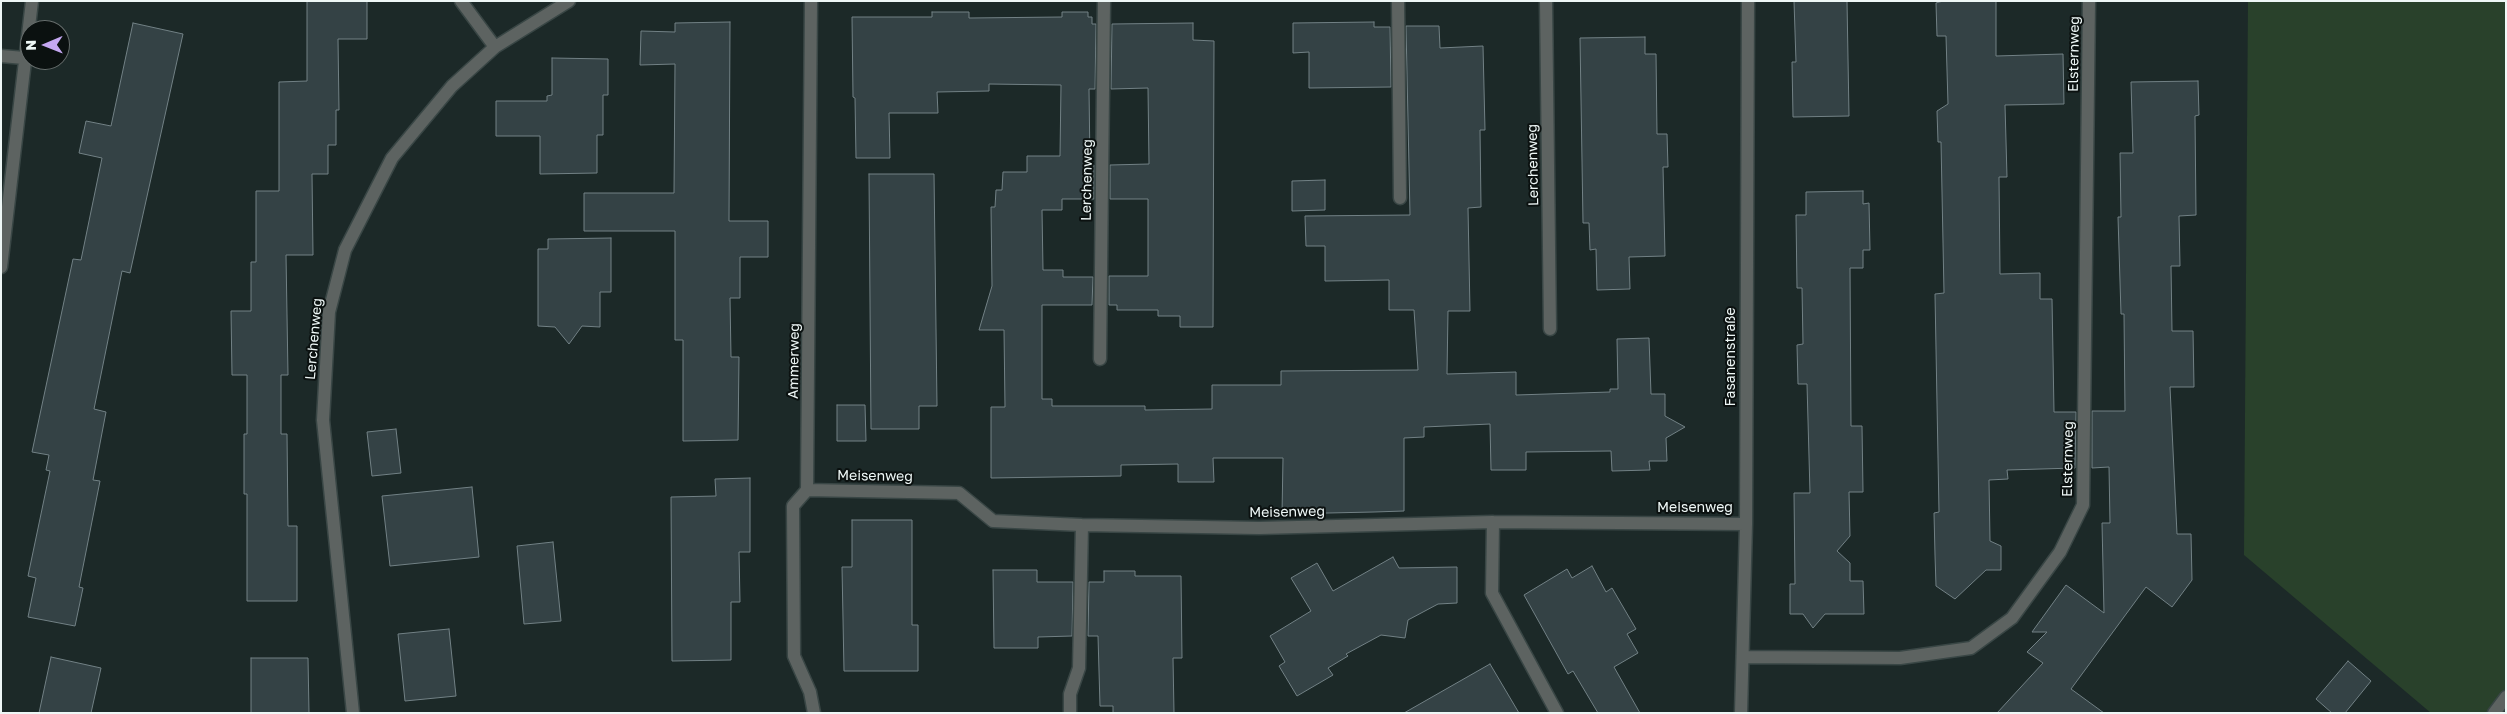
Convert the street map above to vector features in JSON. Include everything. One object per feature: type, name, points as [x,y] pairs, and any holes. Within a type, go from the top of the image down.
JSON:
[{"type":"street","points":[[29,20],[32,1]]},
{"type":"street","points":[[461,1],[495,47]]},
{"type":"street","name":"Lerchenweg","points":[[353,713],[323,420],[329,312],[346,250],[392,158],[452,86],[495,47],[569,1]]},
{"type":"street","name":"Ammerweg","points":[[807,490],[811,1]]},
{"type":"street","name":"Lerchenweg","points":[[1100,359],[1104,1]]},
{"type":"street","points":[[1398,1],[1400,198]]},
{"type":"street","name":"Lerchenweg","points":[[1546,1],[1550,329]]},
{"type":"street","name":"Fasanenstraße","points":[[1741,713],[1744,657],[1746,524],[1748,1]]},
{"type":"street","name":"Elsternweg","points":[[1744,657],[1900,658],[1971,648],[2012,618],[2060,552],[2083,506],[2089,1]]},
{"type":"street","points":[[1,56],[20,58]]},
{"type":"street","points":[[1,267],[23,70]]},
{"type":"street","points":[[807,490],[793,506],[794,656],[810,692],[814,713]]},
{"type":"street","name":"Meisenweg","points":[[807,490],[959,493],[993,521],[1082,525],[1259,528],[1493,522],[1746,524]]},
{"type":"street","points":[[1493,522],[1492,593],[1557,713]]},
{"type":"street","points":[[1070,713],[1070,694],[1079,668],[1082,525]]},
{"type":"street","points":[[2494,713],[2506,697]]},
{"type":"green space","points":[[2248,1],[2506,1],[2506,691],[2490,713],[2431,713],[2244,555]]},
{"type":"building","points":[[307,1],[367,1],[367,39],[338,39],[339,110],[336,110],[336,145],[328,145],[328,174],[312,174],[313,255],[286,255],[288,375],[281,375],[281,434],[287,434],[288,526],[297,526],[297,601],[247,601],[247,494],[244,494],[244,434],[247,434],[247,375],[232,375],[231,311],[251,311],[251,262],[256,262],[256,191],[279,191],[279,82],[307,81]]},
{"type":"building","points":[[1794,1],[1847,1],[1849,116],[1793,117],[1792,62],[1796,62]]},
{"type":"building","points":[[1943,1],[1996,1],[1996,56],[2063,54],[2064,104],[2005,105],[2007,177],[1999,177],[2000,274],[2040,273],[2040,299],[2052,299],[2054,412],[2076,412],[2075,468],[2007,470],[2008,479],[1989,480],[1990,541],[2001,546],[2001,570],[1986,570],[1955,599],[1936,586],[1934,513],[1939,512],[1935,294],[1944,293],[1941,142],[1938,142],[1937,111],[1948,104],[1946,36],[1937,36],[1936,3]]},
{"type":"building","points":[[932,12],[969,12],[969,18],[1062,17],[1062,12],[1088,12],[1088,17],[1092,17],[1092,24],[1096,24],[1095,89],[1089,89],[1090,165],[1094,165],[1094,199],[1062,199],[1062,210],[1042,210],[1043,270],[1063,270],[1063,277],[1093,277],[1092,305],[1042,305],[1042,399],[1052,399],[1052,406],[1145,406],[1145,410],[1212,409],[1212,385],[1281,385],[1281,371],[1418,370],[1414,310],[1389,310],[1389,280],[1325,281],[1325,246],[1306,246],[1305,216],[1410,215],[1406,26],[1439,26],[1440,48],[1483,46],[1485,130],[1480,130],[1481,207],[1468,208],[1470,311],[1448,311],[1447,374],[1516,372],[1516,395],[1610,392],[1610,389],[1618,389],[1617,339],[1649,338],[1651,394],[1665,394],[1665,416],[1685,427],[1666,438],[1667,461],[1649,461],[1650,470],[1612,471],[1611,451],[1526,452],[1526,470],[1491,470],[1490,424],[1424,427],[1424,437],[1404,438],[1404,511],[1374,512],[1282,514],[1283,458],[1213,458],[1214,482],[1178,482],[1178,464],[1121,465],[1121,476],[991,478],[991,407],[1005,407],[1004,330],[979,330],[992,286],[991,207],[995,207],[996,190],[1002,190],[1003,172],[1027,172],[1027,156],[1060,156],[1061,85],[989,84],[989,91],[937,92],[938,113],[889,113],[890,158],[856,158],[852,17],[932,17]]},
{"type":"building","points":[[730,22],[729,221],[768,221],[768,257],[740,257],[740,298],[730,298],[731,357],[739,357],[738,440],[683,441],[683,340],[675,340],[675,231],[584,231],[584,193],[674,193],[675,64],[640,65],[641,31],[675,32],[675,23]]},
{"type":"building","points":[[1374,22],[1374,27],[1390,27],[1391,87],[1309,88],[1309,52],[1293,53],[1293,23]]},
{"type":"building","points":[[133,23],[183,34],[130,273],[122,271],[94,409],[106,412],[93,480],[100,481],[79,587],[83,588],[75,626],[28,617],[36,578],[28,576],[50,471],[46,470],[49,455],[32,452],[73,259],[81,260],[102,158],[79,153],[86,121],[111,126]]},
{"type":"building","points":[[1193,23],[1193,40],[1214,41],[1213,327],[1180,327],[1180,316],[1158,316],[1158,310],[1117,310],[1117,305],[1109,305],[1109,276],[1148,276],[1148,199],[1110,199],[1110,165],[1149,164],[1148,88],[1111,89],[1112,24]]},
{"type":"building","points":[[1645,37],[1645,54],[1656,54],[1657,134],[1667,134],[1668,167],[1663,167],[1665,256],[1629,257],[1630,289],[1597,290],[1596,249],[1590,250],[1589,223],[1583,223],[1580,38]]},
{"type":"building","points":[[552,58],[608,59],[608,95],[603,95],[603,135],[597,135],[597,173],[540,174],[540,136],[496,136],[496,101],[547,101],[547,96],[552,95]]},
{"type":"building","points":[[2198,81],[2199,115],[2195,116],[2196,215],[2179,216],[2180,266],[2171,266],[2172,331],[2193,331],[2194,387],[2170,387],[2177,534],[2191,534],[2192,580],[2172,607],[2146,587],[2071,689],[2104,713],[1997,713],[2043,663],[2027,652],[2047,632],[2032,632],[2066,585],[2104,613],[2102,523],[2110,523],[2109,467],[2092,468],[2092,411],[2125,411],[2124,314],[2121,314],[2118,217],[2121,217],[2120,153],[2133,153],[2131,82]]},
{"type":"building","points":[[869,174],[934,174],[937,406],[919,406],[919,429],[871,429]]},
{"type":"building","points":[[1325,180],[1325,210],[1292,211],[1292,181]]},
{"type":"building","points":[[1863,191],[1863,204],[1869,203],[1870,250],[1863,250],[1863,268],[1850,268],[1851,426],[1862,426],[1863,492],[1849,492],[1850,536],[1837,551],[1850,563],[1850,581],[1863,581],[1864,614],[1825,614],[1813,628],[1803,614],[1790,614],[1790,584],[1795,584],[1794,493],[1810,493],[1807,384],[1798,384],[1797,345],[1803,344],[1802,288],[1797,288],[1796,215],[1806,215],[1806,192]]},
{"type":"building","points":[[611,238],[611,292],[600,292],[600,327],[582,326],[569,344],[555,327],[538,326],[538,249],[548,249],[548,239]]},
{"type":"building","points":[[837,405],[865,405],[866,441],[837,441]]},
{"type":"building","points":[[396,429],[401,473],[372,476],[367,432]]},
{"type":"building","points":[[750,478],[750,552],[739,552],[740,602],[731,602],[731,660],[672,661],[671,497],[716,496],[715,479]]},
{"type":"building","points":[[472,487],[479,557],[390,566],[382,496]]},
{"type":"building","points":[[852,520],[912,520],[912,625],[918,625],[918,671],[844,671],[842,567],[852,567]]},
{"type":"building","points":[[553,542],[561,621],[524,624],[517,546]]},
{"type":"building","points":[[1393,557],[1399,568],[1457,567],[1457,603],[1438,604],[1408,620],[1405,638],[1381,635],[1346,654],[1348,656],[1328,668],[1333,675],[1297,696],[1279,666],[1285,662],[1270,636],[1311,611],[1291,578],[1317,563],[1333,591]]},
{"type":"building","points":[[1592,566],[1606,592],[1612,588],[1636,629],[1627,634],[1638,653],[1614,667],[1640,713],[1598,713],[1573,671],[1568,674],[1524,595],[1567,569],[1572,578]]},
{"type":"building","points":[[993,570],[1037,570],[1037,582],[1073,582],[1072,636],[1038,637],[1038,648],[994,648]]},
{"type":"building","points":[[1104,571],[1135,571],[1135,576],[1181,576],[1182,658],[1173,658],[1174,713],[1113,713],[1113,706],[1100,706],[1098,636],[1088,636],[1089,582],[1104,582]]},
{"type":"building","points":[[449,629],[456,696],[405,701],[398,634]]},
{"type":"building","points":[[51,657],[101,668],[91,713],[39,713]]},
{"type":"building","points":[[251,658],[308,658],[309,713],[251,713]]},
{"type":"building","points":[[2348,661],[2371,681],[2345,713],[2332,713],[2316,699]]},
{"type":"building","points":[[1490,664],[1519,713],[1404,713]]}]
